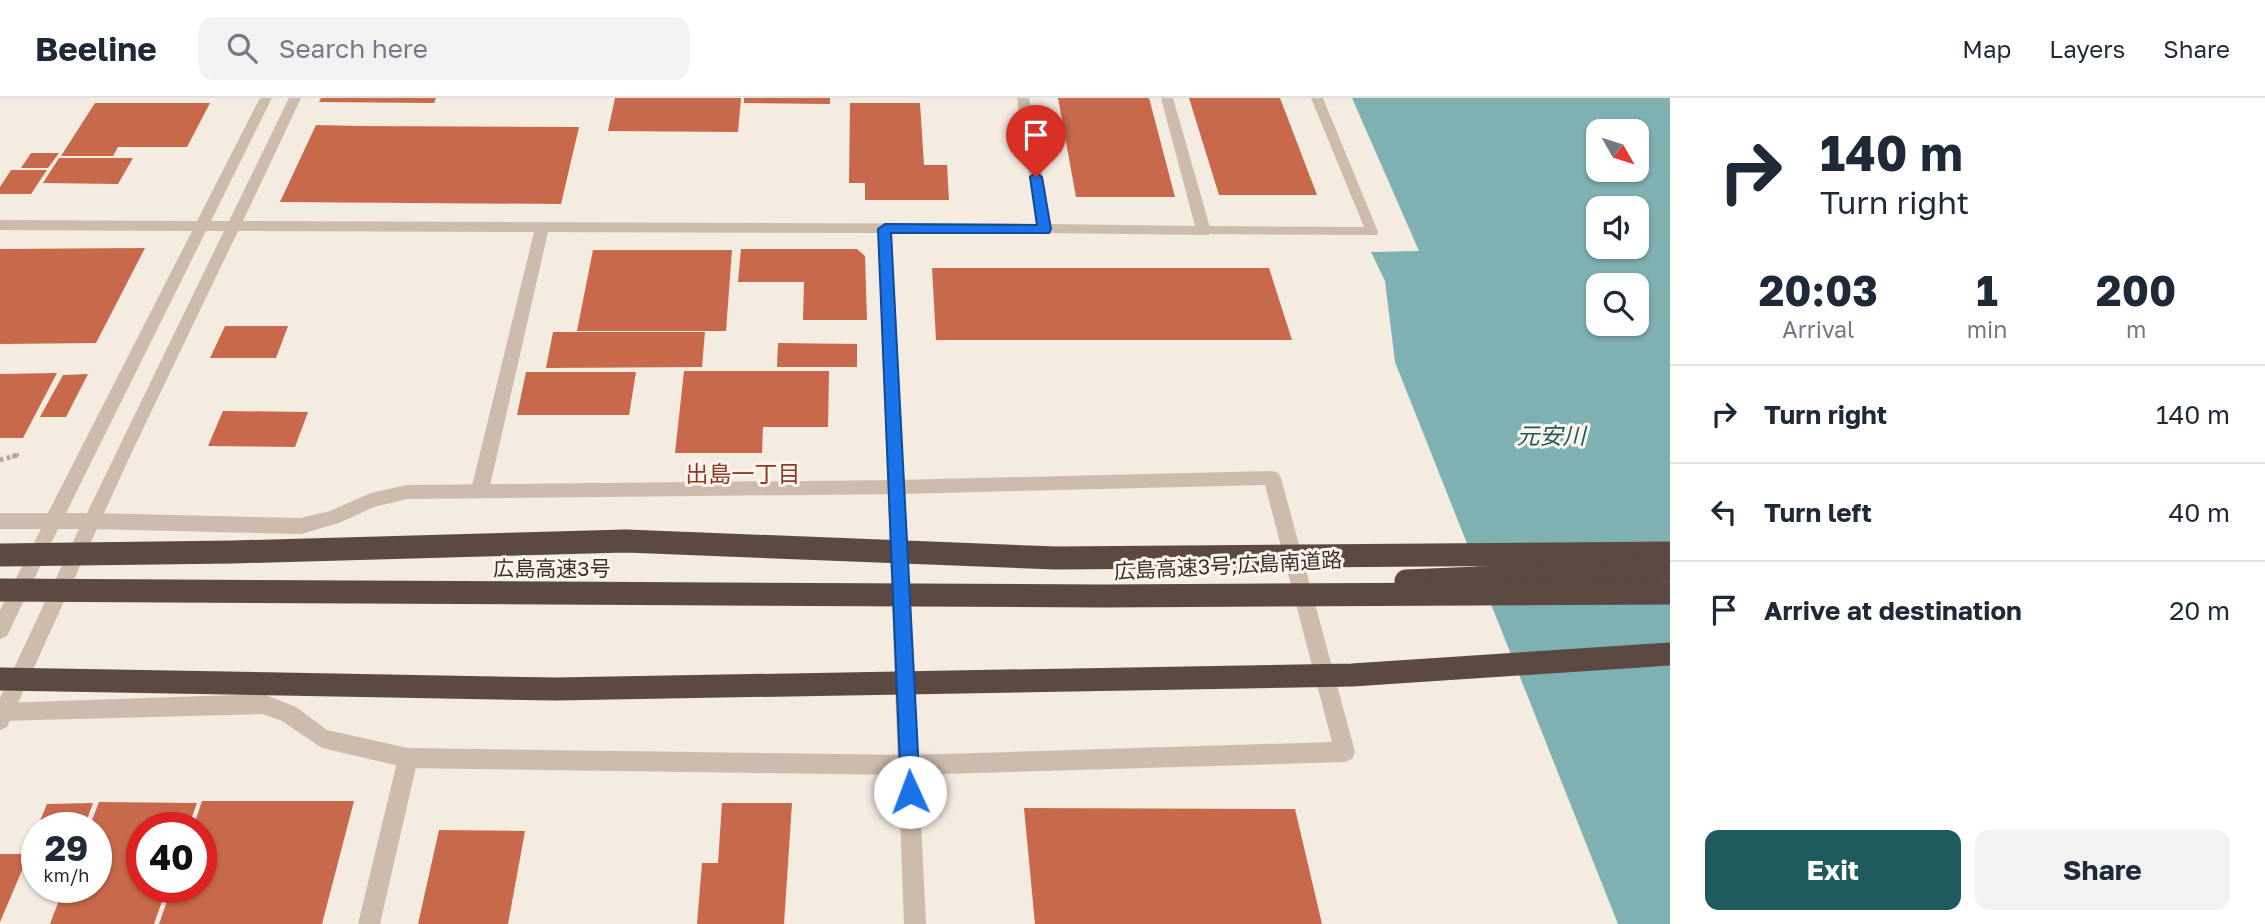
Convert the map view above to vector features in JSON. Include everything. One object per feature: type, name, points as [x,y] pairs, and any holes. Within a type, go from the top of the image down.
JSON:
[{"type":"highway","points":[[0,555],[233,552],[626,541],[1056,558],[1670,553]]},
{"type":"highway","name":"広島高速3号;広島南道路","points":[[1103,596],[1670,570]]},
{"type":"highway","name":"広島高速3号","points":[[0,590],[1103,596]]},
{"type":"highway","name":"広島高速3号;広島南道路","points":[[1103,596],[1670,593]]},
{"type":"highway","points":[[0,679],[584,689],[1352,675],[1670,654]]},
{"type":"street","points":[[0,630],[266,98]]},
{"type":"street","points":[[0,521],[91,521],[301,526],[333,518],[371,500],[407,492],[898,487],[1272,478],[1345,752],[909,765],[408,758],[322,738],[289,714],[263,704],[1,716],[91,521],[295,98]]},
{"type":"street","points":[[1023,98],[1045,229]]},
{"type":"street","points":[[0,225],[1204,231],[1167,98]]},
{"type":"street","points":[[480,490],[542,227]]},
{"type":"street","points":[[885,229],[915,924]]},
{"type":"street","points":[[369,924],[408,758]]},
{"type":"lane","points":[[1204,231],[1372,232],[1317,98]]},
{"type":"path","points":[[0,460],[20,454]]},
{"type":"water","name":"元安川","points":[[1352,98],[1670,98],[1670,924],[1618,924],[1395,362],[1385,281],[1371,252],[1419,251]]},
{"type":"building","points":[[321,98],[436,98],[434,103],[319,102]]},
{"type":"building","points":[[615,98],[741,98],[738,132],[608,131]]},
{"type":"building","points":[[744,98],[830,98],[830,104],[744,103]]},
{"type":"building","points":[[1058,98],[1149,98],[1175,197],[1076,197]]},
{"type":"building","points":[[1189,98],[1280,98],[1317,195],[1219,195]]},
{"type":"building","points":[[95,103],[210,103],[187,147],[118,147],[113,156],[61,156]]},
{"type":"building","points":[[850,103],[920,103],[924,165],[947,165],[949,200],[865,200],[865,183],[849,183]]},
{"type":"building","points":[[316,125],[579,127],[561,204],[280,202]]},
{"type":"building","points":[[31,153],[59,153],[48,168],[21,168]]},
{"type":"building","points":[[59,158],[133,158],[118,184],[43,183]]},
{"type":"building","points":[[11,170],[47,170],[31,194],[0,194],[0,187]]},
{"type":"building","points":[[145,248],[96,343],[0,344],[0,249]]},
{"type":"building","points":[[741,249],[857,249],[865,256],[867,320],[803,320],[804,282],[738,282]]},
{"type":"building","points":[[593,250],[732,250],[726,331],[577,331]]},
{"type":"building","points":[[932,268],[1269,268],[1292,340],[936,340]]},
{"type":"building","points":[[225,326],[288,326],[276,358],[210,358]]},
{"type":"building","points":[[553,332],[705,332],[702,367],[546,368]]},
{"type":"building","points":[[778,343],[857,344],[857,367],[777,367]]},
{"type":"building","points":[[684,371],[829,371],[828,427],[763,427],[762,453],[675,453]]},
{"type":"building","points":[[526,372],[636,372],[629,415],[517,415]]},
{"type":"building","points":[[57,373],[23,438],[0,438],[0,374]]},
{"type":"building","points":[[88,374],[66,417],[40,417],[63,375]]},
{"type":"building","points":[[223,411],[308,412],[295,447],[208,446]]},
{"type":"building","points":[[202,801],[354,801],[322,924],[159,924],[166,903],[217,903],[217,812],[198,812]]},
{"type":"building","points":[[99,802],[197,803],[194,812],[126,812],[126,903],[161,903],[154,924],[50,924],[58,903],[112,903],[112,812],[95,812]]},
{"type":"building","points":[[93,803],[90,812],[44,812],[47,804]]},
{"type":"building","points":[[722,803],[792,803],[784,924],[697,924],[702,863],[718,863]]},
{"type":"building","points":[[1024,808],[1295,809],[1322,924],[1035,924]]},
{"type":"building","points":[[439,830],[525,831],[508,924],[418,924]]},
{"type":"building","points":[[0,854],[21,854],[21,873],[0,922]]},
{"type":"district","name":"出島一丁目","points":[[743,473]]},
{"type":"route","points":[[910,792],[885,229],[1045,229],[1036,177]]}]
